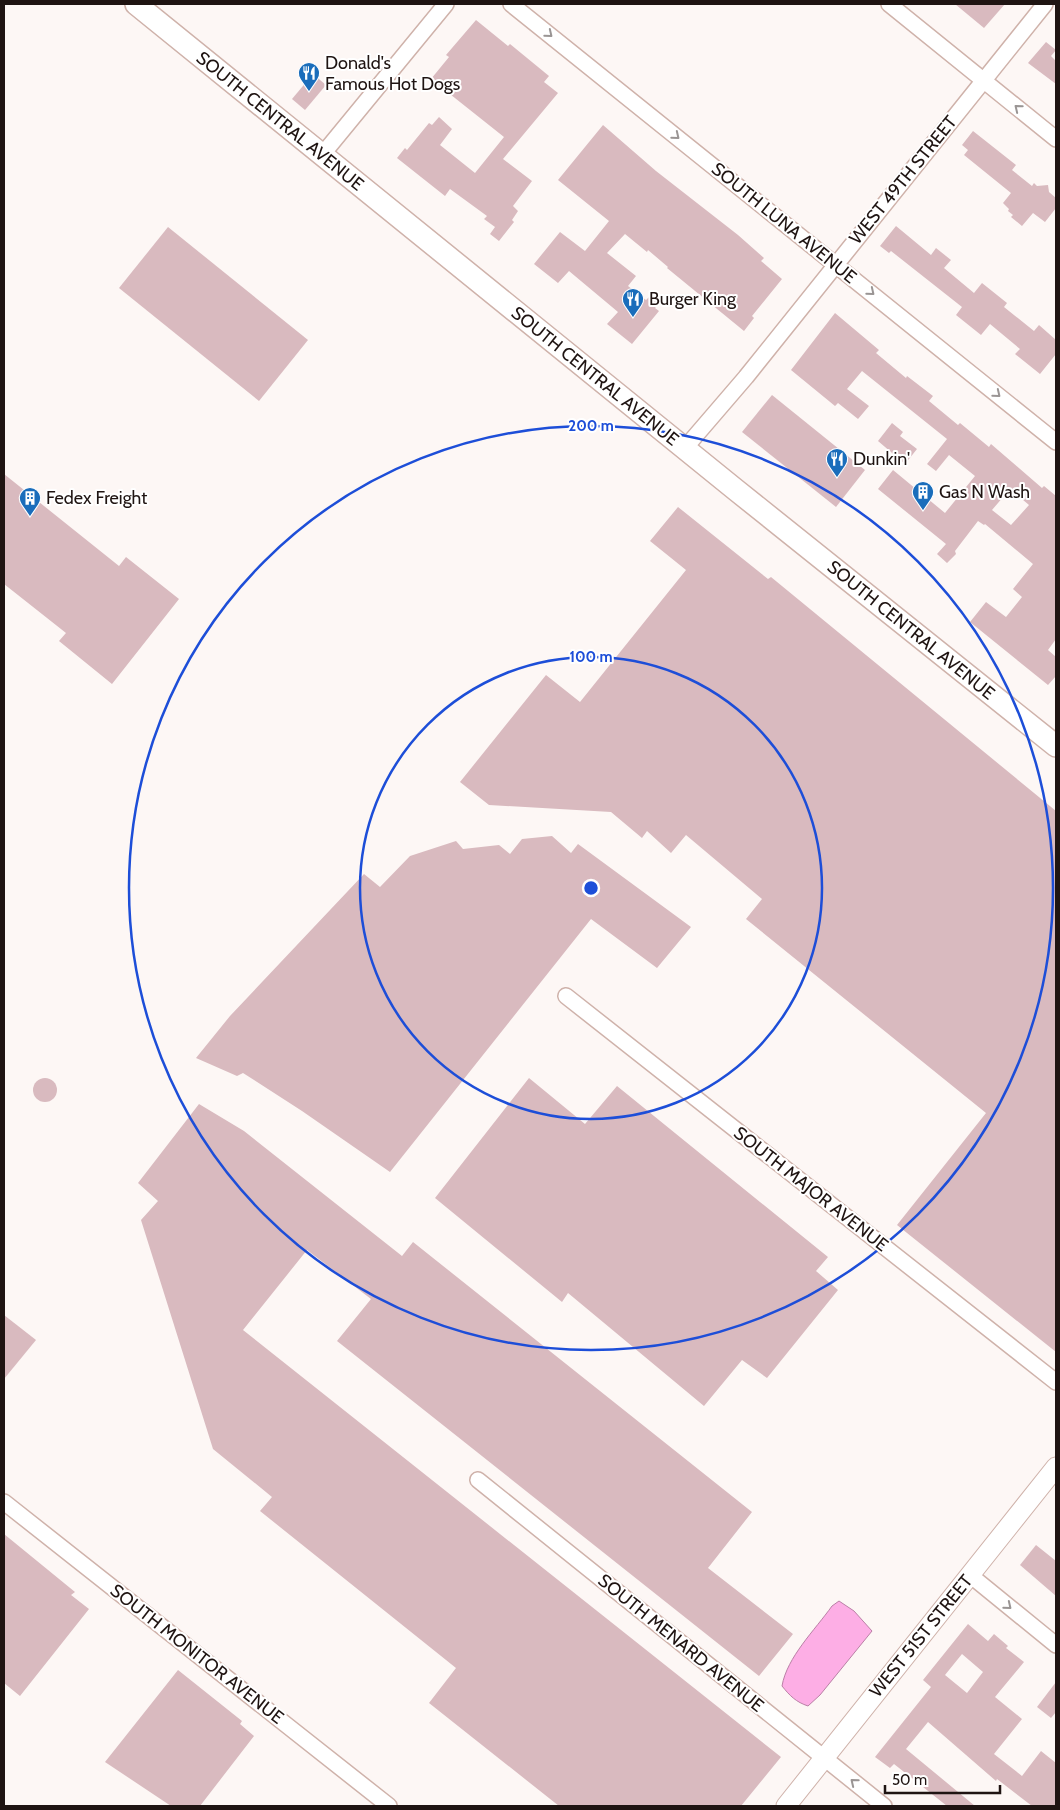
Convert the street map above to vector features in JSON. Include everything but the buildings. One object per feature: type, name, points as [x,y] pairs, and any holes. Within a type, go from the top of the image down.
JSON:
[{"type":"main road","name":"SOUTH CENTRAL AVENUE","points":[[136,4],[685,448],[1054,740]]},
{"type":"street","points":[[322,155],[446,4]]},
{"type":"street","name":"SOUTH LUNA AVENUE","points":[[511,4],[1056,442]]},
{"type":"street","points":[[889,4],[1056,139]]},
{"type":"street","name":"WEST 49TH STREET","points":[[685,448],[746,377],[1045,4]]},
{"type":"street","name":"SOUTH MAJOR AVENUE","points":[[566,996],[1056,1382]]},
{"type":"street","name":"WEST 51ST STREET","points":[[786,1806],[1056,1467]]},
{"type":"street","name":"SOUTH MENARD AVENUE","points":[[478,1480],[884,1806]]},
{"type":"street","name":"SOUTH MONITOR AVENUE","points":[[4,1502],[389,1806]]},
{"type":"street","points":[[970,1575],[1056,1645]]},
{"type":"shaded area","points":[[839,1601],[854,1611],[872,1631],[820,1695],[808,1706],[800,1703],[782,1686],[785,1675],[802,1644],[832,1606]]},
{"type":"place","name":"Donald's Famous Hot Dogs","points":[[309,92]]},
{"type":"place","name":"Burger King","points":[[633,318]]},
{"type":"place","name":"Dunkin'","points":[[837,478]]},
{"type":"place","name":"Gas N Wash","points":[[923,511]]},
{"type":"place","name":"Fedex Freight","points":[[30,517]]}]
